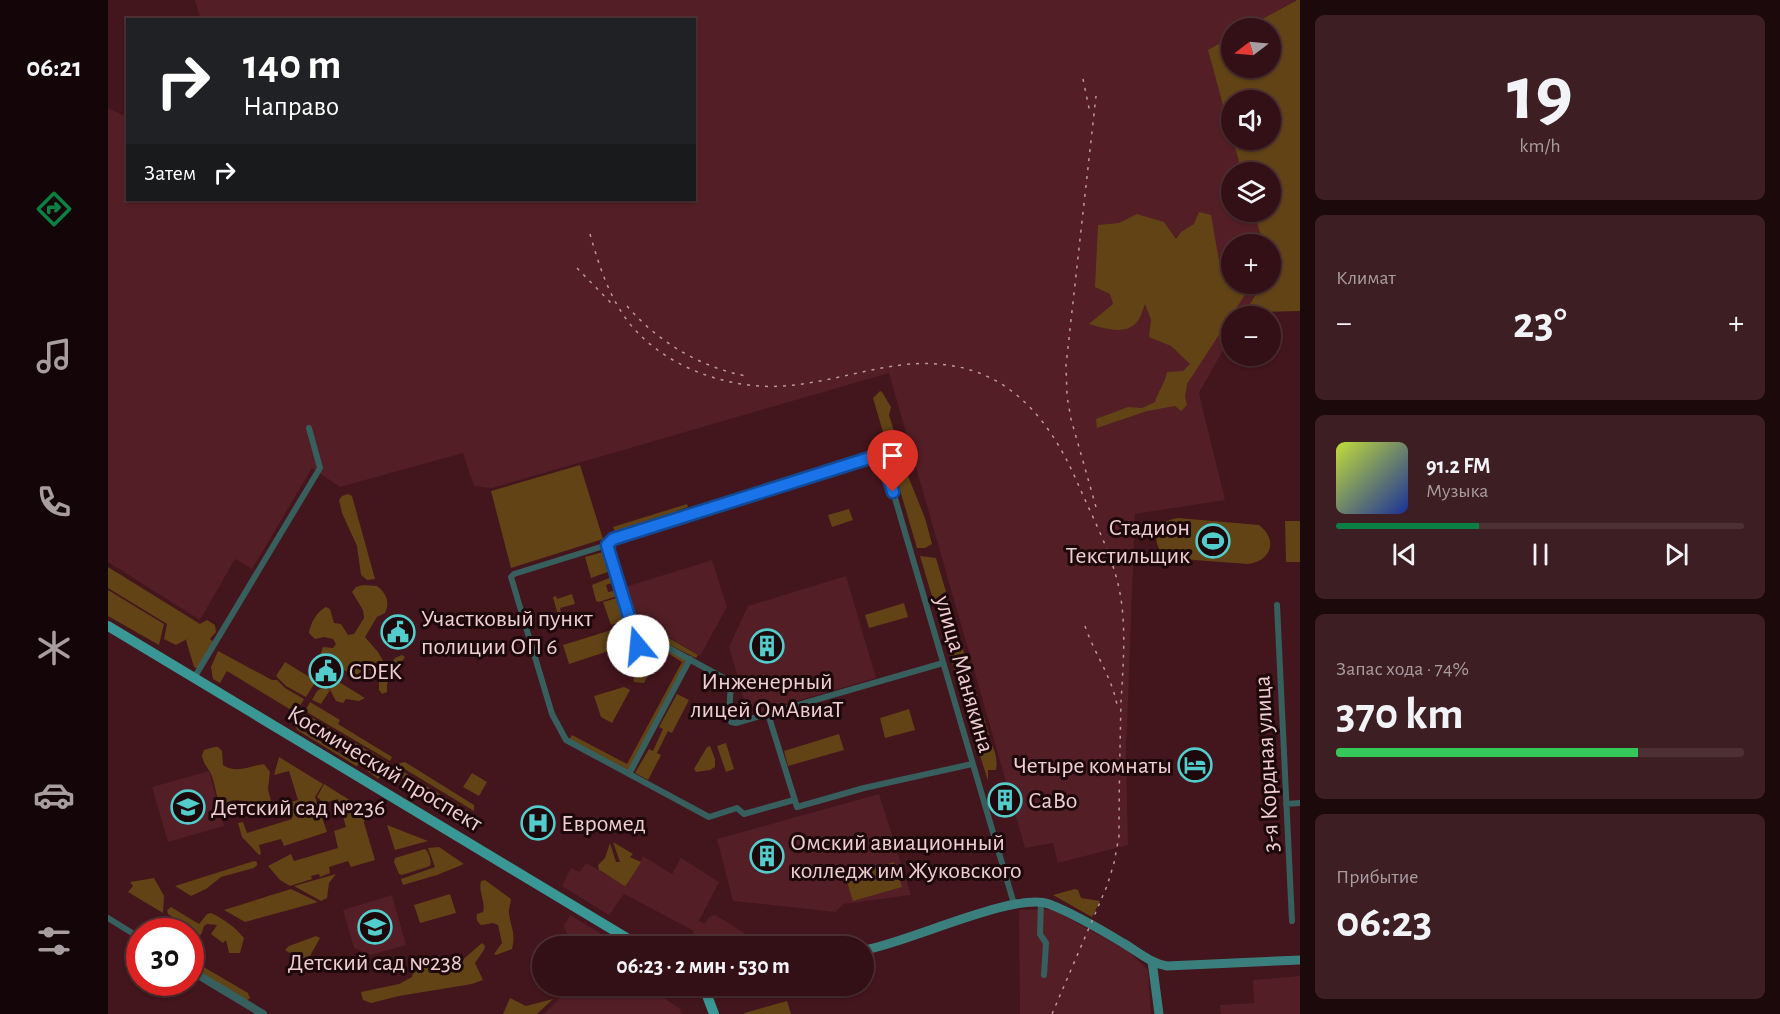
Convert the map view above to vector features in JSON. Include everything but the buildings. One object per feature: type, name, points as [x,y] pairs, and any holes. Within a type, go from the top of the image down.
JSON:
[{"type":"main road","name":"Космический проспект","points":[[108,626],[623,936]]},
{"type":"main road","points":[[874,947],[1014,904],[1041,902],[1050,904],[1090,925],[1159,965],[1176,967],[1300,960]]},
{"type":"main road","points":[[1152,961],[1159,1014]]},
{"type":"main road","points":[[709,996],[714,1014]]},
{"type":"street","points":[[194,678],[320,468],[309,428]]},
{"type":"street","name":"улица Манякина","points":[[607,545],[618,536],[882,454],[1014,904]]},
{"type":"street","points":[[639,672],[643,660],[607,545],[514,574],[511,577],[558,727],[566,740],[710,817],[737,808],[744,814],[794,800]]},
{"type":"street","name":"3-я Кордная улица","points":[[1277,605],[1292,921]]},
{"type":"street","points":[[666,646],[730,682],[729,715],[731,722],[736,723],[943,663]]},
{"type":"street","points":[[629,774],[690,659]]},
{"type":"street","points":[[768,714],[797,807],[864,788],[972,764]]},
{"type":"street","points":[[1286,804],[1300,803]]},
{"type":"street","points":[[1041,902],[1040,934],[1046,943],[1044,975]]},
{"type":"street","points":[[108,918],[126,929]]},
{"type":"street","points":[[204,979],[262,1014]]},
{"type":"shaded area","points":[[195,0],[1296,0],[1264,18],[1221,18],[1221,43],[1209,50],[1221,94],[1221,150],[1237,150],[1240,162],[1221,162],[1221,222],[1257,222],[1260,234],[1221,234],[1221,294],[1255,294],[1249,306],[1221,306],[1221,354],[1199,393],[1225,500],[1135,514],[1126,752],[1128,845],[1058,863],[1053,843],[1025,848],[889,373],[492,488],[474,486],[463,453],[340,487],[312,468],[252,569],[235,559],[200,620],[108,562],[108,108],[126,117],[126,201],[696,201],[696,18],[200,18]]},
{"type":"shaded area","points":[[1300,0],[1300,311],[1281,311],[1281,306],[1249,306],[1256,294],[1281,294],[1281,234],[1260,234],[1257,222],[1281,222],[1281,162],[1239,162],[1236,150],[1281,150],[1281,90],[1221,90],[1221,97],[1208,50],[1221,43],[1221,78],[1281,78],[1281,18],[1264,18]]},
{"type":"shaded area","points":[[1199,212],[1211,215],[1221,272],[1221,294],[1246,294],[1238,306],[1221,306],[1221,332],[1187,384],[1185,397],[1187,405],[1181,411],[1175,406],[1147,411],[1097,428],[1096,419],[1128,407],[1142,408],[1155,402],[1167,372],[1183,371],[1190,364],[1171,346],[1149,337],[1151,320],[1145,304],[1137,322],[1127,329],[1114,330],[1089,324],[1113,304],[1110,294],[1095,287],[1098,225],[1119,223],[1137,214],[1164,222],[1176,239],[1181,232],[1194,224]]},
{"type":"shaded area","points":[[880,391],[891,407],[889,415],[901,445],[906,471],[925,518],[932,544],[925,548],[917,548],[873,398]]},
{"type":"shaded area","points":[[580,465],[603,539],[511,568],[491,491]]},
{"type":"shaded area","points":[[348,494],[352,496],[375,579],[367,580],[361,575],[357,546],[342,513],[339,500]]},
{"type":"shaded area","points":[[687,504],[688,507],[676,511],[673,517],[618,533],[613,527]]},
{"type":"shaded area","points":[[849,509],[853,520],[832,527],[828,515]]},
{"type":"shaded area","name":"Стадион Текстильщик","points":[[1178,518],[1259,525],[1269,537],[1270,549],[1263,559],[1248,564],[1167,558],[1158,546],[1157,534],[1164,524]]},
{"type":"shaded area","points":[[1285,521],[1300,521],[1300,562],[1286,562]]},
{"type":"shaded area","points":[[603,552],[609,561],[608,572],[591,578],[585,557]]},
{"type":"shaded area","points":[[920,556],[936,558],[977,697],[969,701],[963,700]]},
{"type":"shaded area","points":[[712,560],[727,607],[700,656],[667,636],[640,645],[622,588]]},
{"type":"shaded area","points":[[108,567],[200,624],[207,620],[215,625],[216,632],[210,639],[214,642],[198,669],[194,667],[186,640],[189,638],[176,645],[164,639],[167,624],[108,588]]},
{"type":"shaded area","points":[[846,576],[876,678],[755,713],[752,705],[746,706],[729,647],[748,606]]},
{"type":"shaded area","points":[[612,577],[615,582],[606,585],[608,592],[619,590],[620,595],[596,601],[592,585]]},
{"type":"shaded area","points":[[377,586],[385,595],[387,602],[385,613],[377,617],[365,637],[386,666],[389,667],[395,658],[402,655],[405,657],[387,684],[387,692],[382,694],[379,690],[376,671],[364,669],[355,677],[332,662],[328,669],[322,665],[320,655],[323,647],[333,648],[336,644],[333,639],[324,637],[315,639],[309,633],[314,618],[326,607],[330,609],[334,623],[341,624],[348,635],[354,634],[364,618],[363,610],[352,592],[356,587]]},
{"type":"shaded area","points":[[108,590],[164,624],[159,645],[108,616]]},
{"type":"shaded area","points":[[572,594],[575,604],[560,608],[561,612],[557,612],[553,597],[556,596],[557,599]]},
{"type":"shaded area","points":[[620,597],[622,603],[619,604],[627,620],[611,625],[603,602]]},
{"type":"shaded area","points":[[904,603],[908,617],[869,628],[865,615]]},
{"type":"shaded area","points":[[618,628],[624,646],[569,664],[563,645]]},
{"type":"shaded area","points":[[667,637],[698,655],[696,658],[666,643],[662,649],[640,645]]},
{"type":"shaded area","points":[[647,648],[661,650],[644,683],[634,682],[633,679],[643,673],[646,667],[645,656],[649,655]]},
{"type":"shaded area","points":[[218,651],[272,680],[277,680],[285,688],[304,699],[296,713],[227,671],[220,683],[213,679],[211,667]]},
{"type":"shaded area","points":[[670,651],[688,661],[629,773],[569,740],[572,735],[627,764],[682,662],[669,654]]},
{"type":"shaded area","points":[[285,662],[316,681],[306,697],[286,686],[276,676]]},
{"type":"shaded area","points":[[326,674],[365,698],[359,701],[346,699],[343,703],[336,701],[328,686],[322,682]]},
{"type":"shaded area","points":[[323,687],[330,690],[321,704],[312,700],[317,691]]},
{"type":"shaded area","points":[[624,687],[630,690],[612,723],[601,717],[594,696]]},
{"type":"shaded area","points":[[677,694],[689,700],[672,733],[668,731],[657,753],[661,755],[648,780],[635,773],[649,749],[653,751],[663,729],[659,727]]},
{"type":"shaded area","points":[[310,702],[340,720],[338,724],[392,757],[390,761],[305,711]]},
{"type":"shaded area","points":[[909,709],[915,730],[885,738],[880,718]]},
{"type":"shaded area","points":[[968,709],[984,717],[989,741],[996,754],[996,770],[988,770],[988,781],[966,711]]},
{"type":"shaded area","points":[[304,713],[389,763],[378,779],[366,770],[370,760],[304,721],[302,717]]},
{"type":"shaded area","points":[[298,724],[302,726],[302,730],[354,762],[359,760],[361,764],[356,766],[297,730]]},
{"type":"shaded area","points":[[839,734],[844,750],[788,766],[784,751]]},
{"type":"shaded area","points":[[726,743],[734,769],[726,772],[717,746]]},
{"type":"shaded area","points":[[710,746],[715,759],[715,767],[696,772],[694,769],[707,747]]},
{"type":"shaded area","points":[[214,747],[222,751],[223,765],[228,768],[238,769],[264,764],[270,772],[268,789],[271,801],[257,805],[256,802],[234,800],[221,806],[212,776],[202,755],[204,750]]},
{"type":"shaded area","points":[[279,757],[323,784],[315,797],[327,832],[284,846],[281,839],[259,845],[261,854],[259,855],[242,837],[238,823],[243,822],[247,833],[292,819],[288,803],[298,800],[289,771],[274,775]]},
{"type":"shaded area","points":[[405,762],[474,805],[474,811],[398,765]]},
{"type":"shaded area","points":[[397,768],[472,814],[466,817],[397,775],[395,771]]},
{"type":"shaded area","name":"Детский сад №236","points":[[209,771],[224,826],[168,842],[152,787]]},
{"type":"shaded area","points":[[472,773],[487,782],[479,796],[463,787]]},
{"type":"shaded area","points":[[324,784],[367,811],[364,823],[375,860],[351,867],[348,861],[329,867],[330,873],[320,877],[319,874],[311,876],[312,879],[290,886],[280,880],[268,866],[291,854],[294,861],[338,848],[334,831],[346,827],[338,799],[324,803],[317,797]]},
{"type":"shaded area","points":[[879,794],[911,895],[843,904],[836,912],[733,901],[717,839]]},
{"type":"shaded area","points":[[387,825],[428,841],[395,850]]},
{"type":"shaded area","points":[[613,842],[633,854],[630,857],[641,862],[626,886],[599,870],[598,865],[605,858],[610,843],[616,862],[620,862]]},
{"type":"shaded area","points":[[439,847],[464,864],[403,885],[401,879],[435,867],[428,848]]},
{"type":"shaded area","points":[[425,849],[430,857],[430,866],[399,874],[394,862],[395,858]]},
{"type":"shaded area","points":[[643,856],[672,874],[681,858],[719,882],[699,921],[705,924],[709,917],[715,915],[746,934],[745,936],[692,936],[694,931],[624,894],[609,915],[562,886],[571,868],[580,872],[586,863],[627,886]]},
{"type":"shaded area","points":[[254,861],[257,865],[254,868],[221,877],[206,889],[191,896],[175,886]]},
{"type":"shaded area","points":[[894,862],[902,887],[853,901],[845,876]]},
{"type":"shaded area","points":[[336,874],[329,883],[327,898],[321,901],[294,886]]},
{"type":"shaded area","points":[[154,878],[164,896],[163,913],[128,892],[133,886],[130,882]]},
{"type":"shaded area","points":[[485,880],[511,899],[509,912],[513,935],[512,949],[496,955],[494,954],[502,943],[498,925],[493,923],[482,925],[477,919],[477,914],[483,912],[484,904],[480,885],[481,881]]},
{"type":"shaded area","points":[[291,889],[318,902],[245,922],[224,910]]},
{"type":"shaded area","points":[[1078,890],[1081,898],[1100,901],[1092,917],[1053,895]]},
{"type":"shaded area","points":[[450,894],[456,913],[420,923],[414,905]]},
{"type":"shaded area","name":"Детский сад №238","points":[[392,895],[406,945],[371,955],[354,948],[343,910]]},
{"type":"shaded area","points":[[171,907],[189,918],[174,918],[168,914],[167,910]]},
{"type":"shaded area","points":[[1052,909],[1128,951],[1148,970],[1151,1014],[1020,1014],[1019,910]]},
{"type":"shaded area","points":[[211,913],[237,930],[244,938],[240,953],[229,953],[226,940],[223,943],[211,934],[217,925],[204,926],[204,918]]},
{"type":"shaded area","points":[[570,915],[605,936],[568,936],[564,926]]},
{"type":"shaded area","points":[[316,936],[320,938],[306,963],[285,950],[289,946]]},
{"type":"shaded area","points":[[482,943],[485,946],[484,950],[475,963],[483,980],[371,1003],[363,1000],[361,992],[399,984],[412,977],[422,963],[435,956],[439,955],[453,968]]},
{"type":"shaded area","points":[[204,967],[248,993],[250,998],[246,1001],[204,975]]},
{"type":"shaded area","points":[[1300,976],[1300,1014],[1221,1014],[1220,1005],[1254,1003],[1253,980]]},
{"type":"shaded area","points":[[566,996],[661,996],[680,1009],[682,1014],[544,1014],[560,998]]},
{"type":"shaded area","points":[[510,998],[526,1006],[553,999],[537,1014],[503,1014]]},
{"type":"shaded area","points":[[787,1001],[791,1014],[744,1014],[744,1013]]},
{"type":"railway","points":[[1083,79],[1090,113]]},
{"type":"railway","points":[[1096,96],[1066,365],[1067,396],[1071,419],[1096,507]]},
{"type":"railway","points":[[590,234],[608,286],[624,316],[655,348],[695,371],[739,384],[784,386],[901,365],[934,364],[963,368],[988,377],[1011,391],[1031,409],[1049,431],[1064,456],[1097,526],[1114,569],[1123,612],[1124,650],[1119,836],[1114,863],[1107,886],[1052,1014]]},
{"type":"railway","points":[[577,268],[612,304]]},
{"type":"railway","points":[[627,306],[652,331],[681,351],[712,366],[746,376]]},
{"type":"railway","points":[[1085,626],[1111,685],[1117,705]]},
{"type":"place","name":"Стадион Текстильщик","points":[[1213,541]]},
{"type":"place","name":"Участковый пункт полиции ОП 6","points":[[398,632]]},
{"type":"place","name":"Инженерный лицей ОмАвиаТ","points":[[767,646]]},
{"type":"place","name":"CDEK","points":[[326,671]]},
{"type":"place","name":"Четыре комнаты","points":[[1195,765]]},
{"type":"place","name":"СаВо","points":[[1005,800]]},
{"type":"place","name":"Детский сад №236","points":[[188,807]]},
{"type":"place","name":"Евромед","points":[[538,823]]},
{"type":"place","name":"Омский авиационный колледж им Жуковского","points":[[767,856]]},
{"type":"place","name":"Детский сад №238","points":[[375,927]]},
{"type":"route","points":[[638,646],[607,545],[613,539],[882,454],[893,492]]}]
